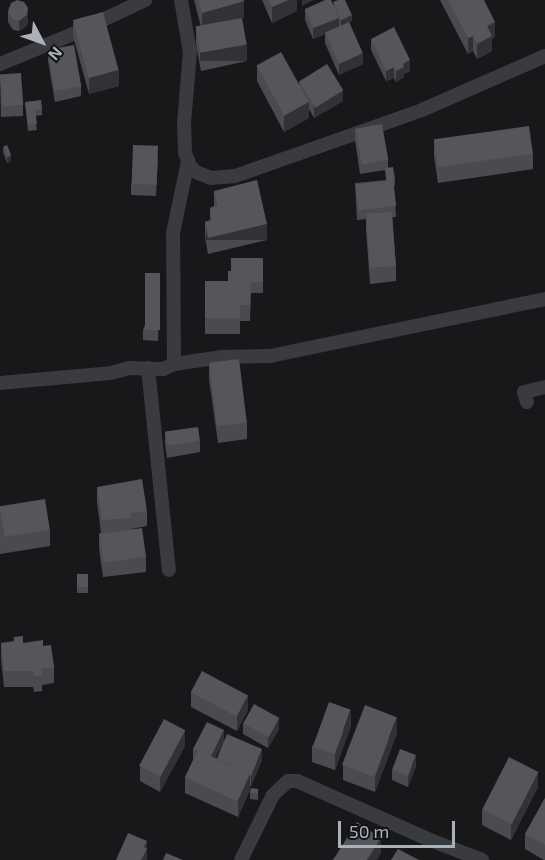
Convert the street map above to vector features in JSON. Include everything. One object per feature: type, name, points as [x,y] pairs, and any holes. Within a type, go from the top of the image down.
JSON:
[{"type":"street","points":[[0,64],[73,34],[145,0]]},
{"type":"street","points":[[174,364],[173,233],[188,161],[184,123],[190,52],[181,0]]},
{"type":"street","points":[[188,161],[196,172],[211,178],[235,176],[422,110],[545,56]]},
{"type":"street","points":[[0,383],[148,368],[163,369],[174,364],[222,357],[270,356],[545,299]]},
{"type":"street","points":[[148,368],[169,570]]},
{"type":"street","points":[[527,402],[524,392],[545,387]]},
{"type":"street","points":[[241,860],[273,795],[288,781],[297,781],[421,836],[482,860]]},
{"type":"building","points":[[17,0],[24,2],[28,8],[27,15],[19,21],[13,20],[8,11],[11,3]]},
{"type":"building","points":[[198,0],[244,0],[244,1],[202,13]]},
{"type":"building","points":[[269,0],[288,0],[272,7]]},
{"type":"building","points":[[325,0],[331,0],[339,18],[313,28],[305,9]]},
{"type":"building","points":[[345,0],[352,15],[341,20],[333,2]]},
{"type":"building","points":[[448,0],[484,0],[495,22],[487,26],[492,36],[477,44],[473,36],[468,38]]},
{"type":"building","points":[[103,12],[119,70],[89,78],[73,20]]},
{"type":"building","points":[[242,18],[247,45],[200,53],[196,26]]},
{"type":"building","points":[[349,22],[363,53],[339,64],[325,33]]},
{"type":"building","points":[[394,27],[410,60],[396,71],[394,67],[386,71],[371,39]]},
{"type":"building","points":[[74,45],[81,86],[55,91],[47,50]]},
{"type":"building","points":[[281,52],[309,102],[284,115],[257,66]]},
{"type":"building","points":[[327,64],[343,90],[315,108],[299,81]]},
{"type":"building","points":[[21,73],[23,105],[2,106],[0,74]]},
{"type":"building","points":[[41,100],[42,109],[35,110],[37,124],[28,125],[25,102]]},
{"type":"building","points":[[382,124],[388,159],[362,164],[355,129]]},
{"type":"building","points":[[529,126],[533,154],[438,167],[434,139]]},
{"type":"building","points":[[7,145],[11,155],[7,157],[3,146]]},
{"type":"building","points":[[133,145],[158,146],[157,185],[132,184]]},
{"type":"building","points":[[393,167],[395,180],[387,181],[385,168]]},
{"type":"building","points":[[257,180],[267,224],[208,238],[205,222],[212,220],[210,208],[218,206],[214,191]]},
{"type":"building","points":[[393,180],[396,206],[358,210],[355,185]]},
{"type":"building","points":[[392,212],[396,266],[370,268],[366,214]]},
{"type":"building","points":[[231,258],[263,258],[263,282],[228,281]]},
{"type":"building","points":[[145,273],[160,273],[160,330],[145,330]]},
{"type":"building","points":[[205,281],[251,281],[250,305],[240,305],[240,318],[205,318]]},
{"type":"building","points":[[239,359],[247,423],[217,426],[209,363]]},
{"type":"building","points":[[198,427],[200,441],[167,445],[165,432]]},
{"type":"building","points":[[142,479],[147,511],[130,513],[131,518],[102,520],[97,487]]},
{"type":"building","points":[[45,499],[50,530],[4,537],[0,506]]},
{"type":"building","points":[[142,528],[146,557],[103,563],[99,534]]},
{"type":"building","points":[[77,574],[88,574],[88,587],[77,587]]},
{"type":"building","points":[[23,636],[23,643],[43,640],[43,646],[51,645],[54,667],[41,669],[42,675],[34,676],[33,671],[4,671],[1,643],[14,641],[14,637]]},
{"type":"building","points":[[202,671],[248,695],[237,717],[191,692]]},
{"type":"building","points":[[329,702],[351,710],[335,754],[313,746]]},
{"type":"building","points":[[254,704],[279,718],[269,737],[243,723]]},
{"type":"building","points":[[365,705],[397,717],[374,777],[342,765]]},
{"type":"building","points":[[164,719],[185,730],[160,777],[139,766]]},
{"type":"building","points":[[207,722],[224,730],[211,756],[193,749]]},
{"type":"building","points":[[227,734],[262,749],[251,776],[217,758]]},
{"type":"building","points":[[400,749],[416,755],[408,776],[392,770]]},
{"type":"building","points":[[198,750],[250,774],[237,801],[185,777]]},
{"type":"building","points":[[509,757],[538,772],[512,825],[482,810]]},
{"type":"building","points":[[251,788],[258,789],[258,794],[250,793]]},
{"type":"building","points":[[545,798],[545,845],[525,834]]},
{"type":"building","points":[[357,822],[381,838],[367,860],[333,860]]},
{"type":"building","points":[[128,833],[147,841],[144,847],[147,849],[141,860],[116,860]]},
{"type":"building","points":[[398,849],[419,860],[391,860]]},
{"type":"building","points":[[166,853],[183,860],[163,860]]}]
